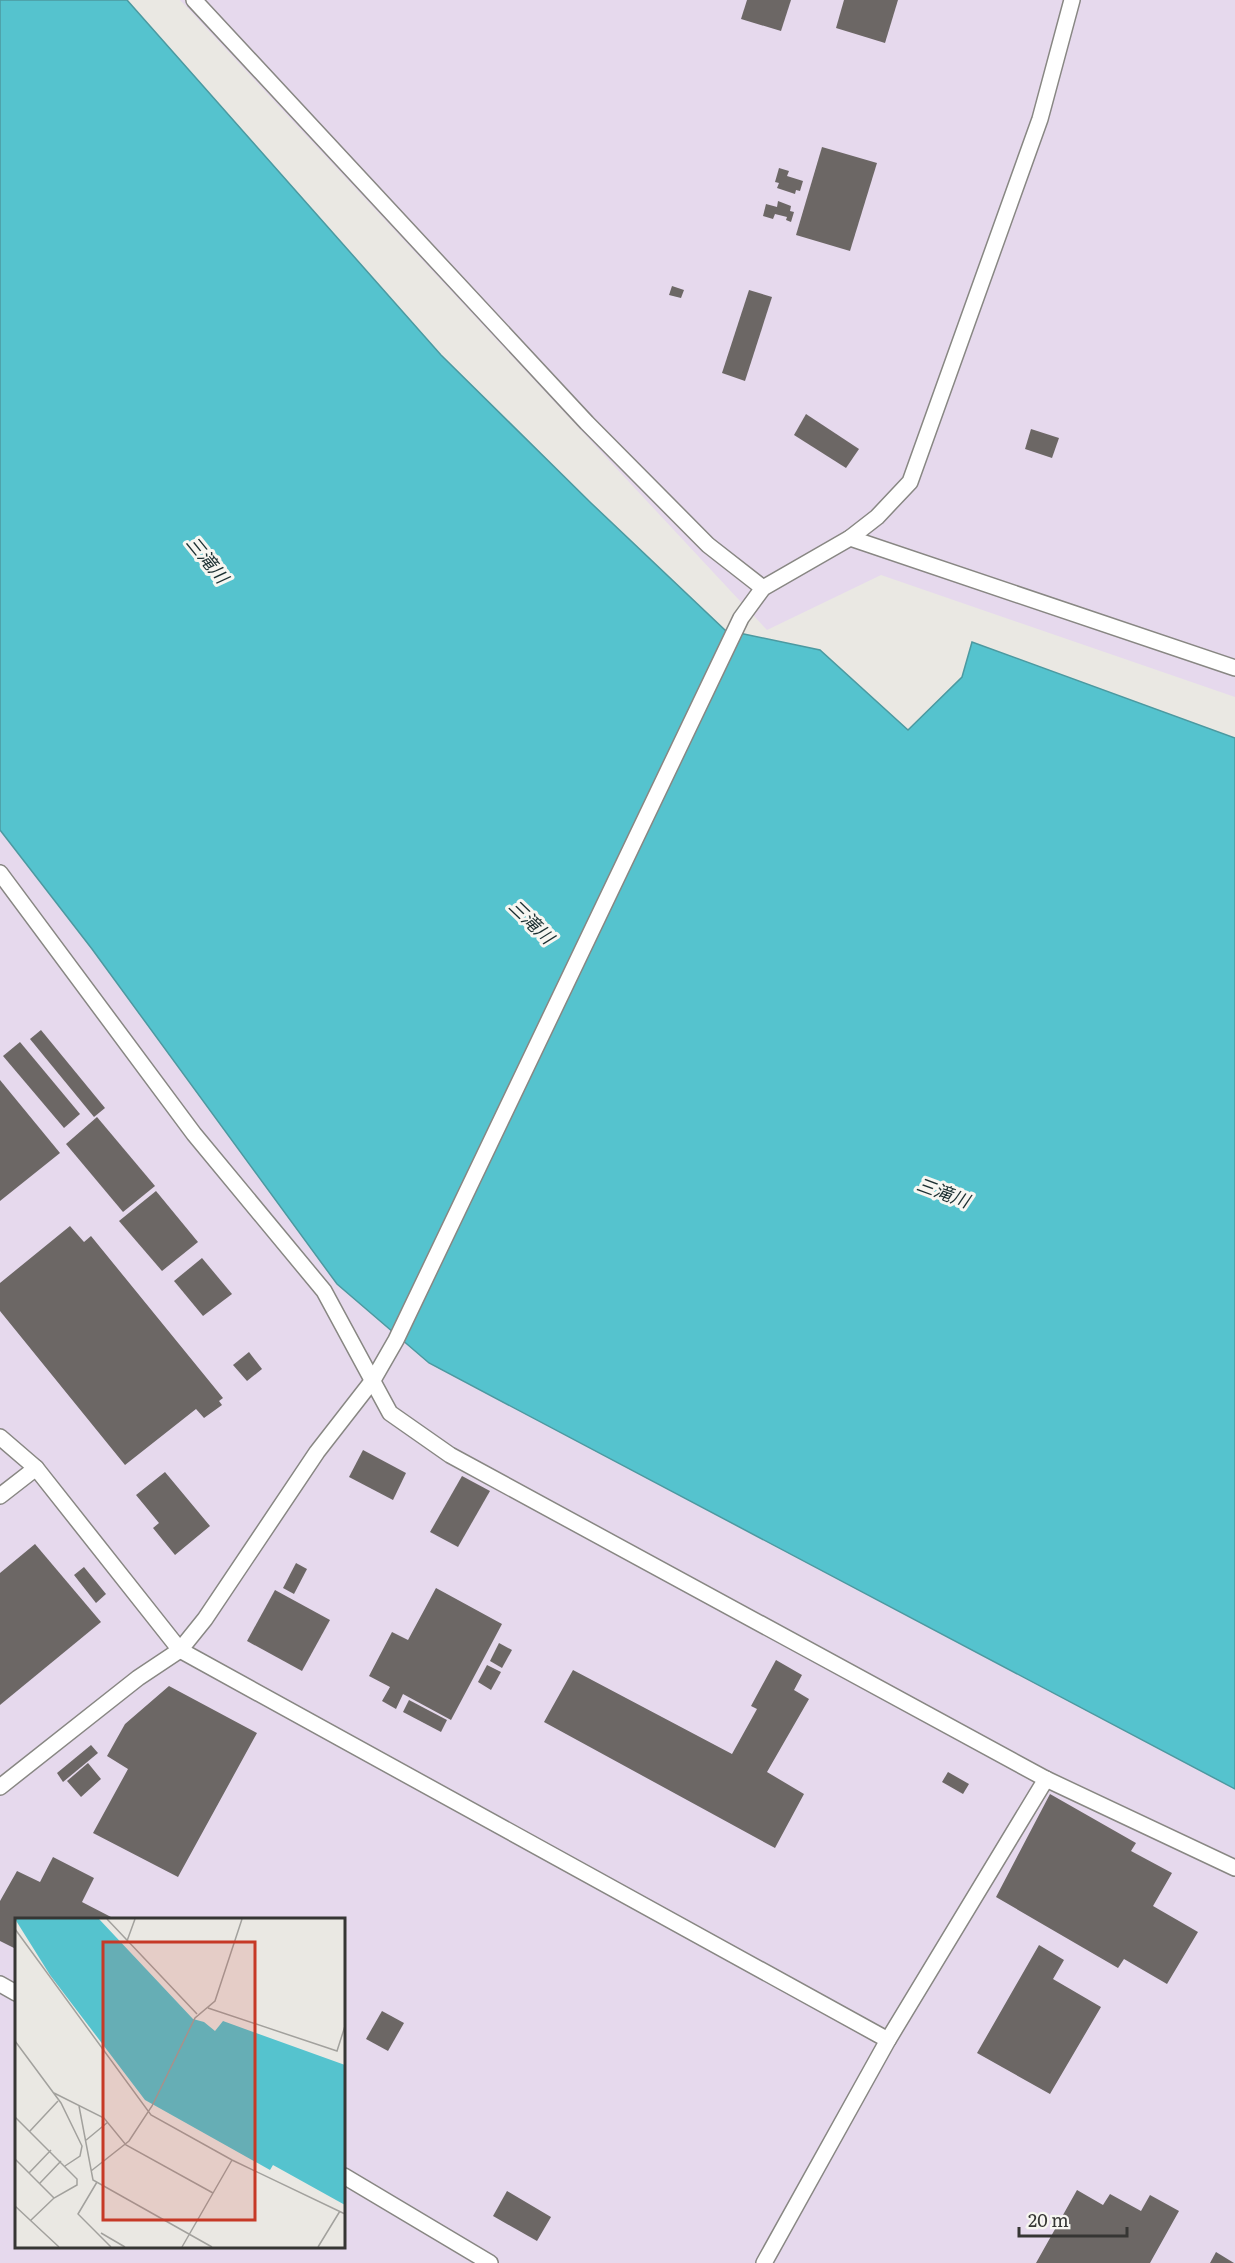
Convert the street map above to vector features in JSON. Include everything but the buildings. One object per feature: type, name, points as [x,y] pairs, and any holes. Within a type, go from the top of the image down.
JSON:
[{"type":"lane","points":[[194,0],[595,431],[708,545],[763,588]]},
{"type":"lane","points":[[0,1787],[138,1678],[180,1650],[205,1619],[317,1452],[373,1380],[741,618],[763,588],[850,538],[877,517],[910,482],[1040,119],[1072,0]]},
{"type":"lane","points":[[850,538],[1235,668]]},
{"type":"lane","points":[[0,873],[194,1134],[324,1291],[390,1413],[450,1455],[1046,1779],[1235,1868]]},
{"type":"lane","points":[[0,1437],[36,1468],[180,1650],[888,2040]]},
{"type":"lane","points":[[0,1496],[36,1468]]},
{"type":"lane","points":[[764,2263],[888,2040],[1046,1779]]},
{"type":"lane","points":[[0,1984],[15,1992]]},
{"type":"lane","points":[[345,2177],[490,2263]]},
{"type":"shaded area","points":[[180,0],[1235,0],[1235,697],[881,575],[767,630]]},
{"type":"shaded area","points":[[0,830],[92,949],[429,1363],[1235,1789],[1235,2263],[0,2263]]},
{"type":"water","name":"三滝川","points":[[0,0],[127,0],[441,355],[591,503],[725,630],[820,650],[908,730],[962,677],[972,642],[1235,738],[1235,1789],[429,1363],[337,1284],[92,949],[0,830]]}]
